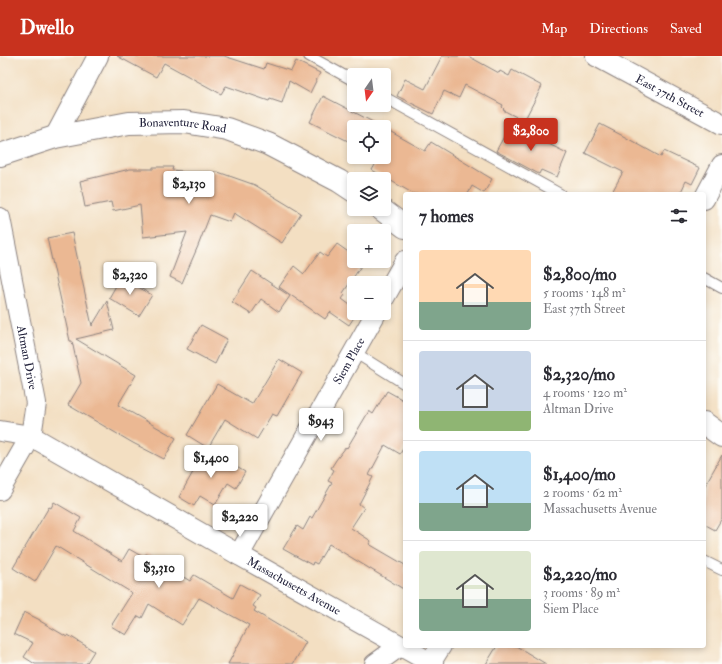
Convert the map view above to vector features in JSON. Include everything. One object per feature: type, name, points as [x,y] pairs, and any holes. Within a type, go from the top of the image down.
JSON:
[{"type":"street","points":[[55,137],[98,56]]},
{"type":"street","name":"East 37th Street","points":[[596,56],[722,124]]},
{"type":"street","name":"Bonaventure Road","points":[[0,155],[55,137],[129,123],[184,122],[227,129],[268,144],[347,186]]},
{"type":"street","points":[[706,195],[722,165]]},
{"type":"street","points":[[390,216],[403,226]]},
{"type":"street","name":"Altman Drive","points":[[0,218],[36,403],[31,436],[0,490]]},
{"type":"street","points":[[391,286],[403,265]]},
{"type":"street","name":"Siem Place","points":[[239,555],[372,320]]},
{"type":"street","points":[[706,425],[722,436]]},
{"type":"street","points":[[0,431],[31,436]]},
{"type":"street","name":"Massachusetts Avenue","points":[[31,436],[403,647]]},
{"type":"street","points":[[375,664],[400,646]]},
{"type":"street","name":"Massachusetts Avenue","points":[[406,648],[435,658]]},
{"type":"lane","points":[[308,56],[347,77]]},
{"type":"lane","points":[[391,101],[556,192]]},
{"type":"lane","points":[[706,279],[722,288]]},
{"type":"lane","points":[[354,352],[403,383]]},
{"type":"lane","points":[[706,562],[722,570]]},
{"type":"building","points":[[117,56],[224,56],[264,69],[266,63],[291,71],[296,61],[320,73],[310,93],[289,81],[282,103],[270,99],[269,101],[226,86],[221,94],[164,63],[156,77]]},
{"type":"building","points":[[442,56],[468,56],[499,73],[500,71],[509,76],[512,70],[542,86],[524,121],[503,110],[503,105],[465,85],[459,98],[444,91],[433,114],[397,96],[405,79],[425,89]]},
{"type":"building","points":[[323,96],[347,109],[347,112],[353,112],[369,120],[347,120],[347,140],[310,122]]},
{"type":"building","points":[[511,124],[567,153],[557,177],[541,170],[539,174],[496,151]]},
{"type":"building","points":[[600,124],[661,157],[664,151],[700,168],[692,184],[686,181],[681,192],[612,192],[623,172],[585,153]]},
{"type":"building","points":[[391,132],[425,151],[431,142],[492,179],[485,192],[472,186],[469,192],[410,192],[391,181],[391,172],[376,172],[372,170],[375,165],[373,164],[391,164]]},
{"type":"building","points":[[153,167],[173,167],[172,170],[181,172],[218,172],[255,185],[301,213],[282,243],[234,213],[230,222],[210,215],[182,283],[170,277],[187,232],[143,237],[140,205],[113,211],[111,202],[85,207],[80,181],[130,169],[153,169]]},
{"type":"building","points":[[72,233],[92,326],[107,301],[114,330],[76,339],[136,375],[118,405],[176,438],[164,459],[133,443],[68,405],[81,383],[47,238]]},
{"type":"building","points":[[337,244],[347,251],[347,268],[360,268],[354,276],[347,276],[347,287],[343,293],[345,295],[342,299],[347,303],[347,320],[352,320],[349,325],[330,312],[325,319],[279,287],[294,266],[304,274],[320,252],[327,257]]},
{"type":"building","points":[[252,271],[290,296],[279,312],[261,299],[251,314],[232,302]]},
{"type":"building","points":[[121,277],[152,295],[139,316],[109,298]]},
{"type":"building","points":[[201,325],[227,339],[215,364],[187,349]]},
{"type":"building","points":[[279,359],[302,373],[277,416],[272,414],[257,439],[225,419],[208,448],[187,435],[217,384],[252,404]]},
{"type":"building","points":[[387,391],[403,400],[403,449],[400,454],[385,445],[369,475],[373,477],[359,504],[364,508],[351,528],[371,541],[369,544],[403,564],[403,589],[329,544],[317,564],[313,562],[312,565],[283,549],[297,526],[303,530],[310,517],[312,518],[332,483],[328,481],[334,470],[331,468],[346,447],[347,448],[369,411],[373,414]]},
{"type":"building","points":[[206,449],[245,472],[236,488],[228,483],[215,505],[200,496],[194,506],[179,497]]},
{"type":"building","points":[[722,455],[722,518],[715,530],[706,525],[706,483]]},
{"type":"building","points":[[54,502],[81,518],[74,531],[122,561],[129,549],[143,557],[146,554],[190,581],[194,575],[233,598],[240,584],[260,595],[253,606],[256,608],[254,611],[306,642],[293,664],[228,664],[249,625],[199,598],[182,625],[149,604],[142,618],[138,616],[126,635],[111,626],[132,593],[56,546],[35,582],[13,568],[49,507],[51,508]]},
{"type":"building","points":[[24,612],[67,637],[68,635],[94,651],[86,664],[35,664],[24,657],[33,643],[14,634]]},
{"type":"building","points":[[496,648],[519,648],[546,664],[486,664]]}]
